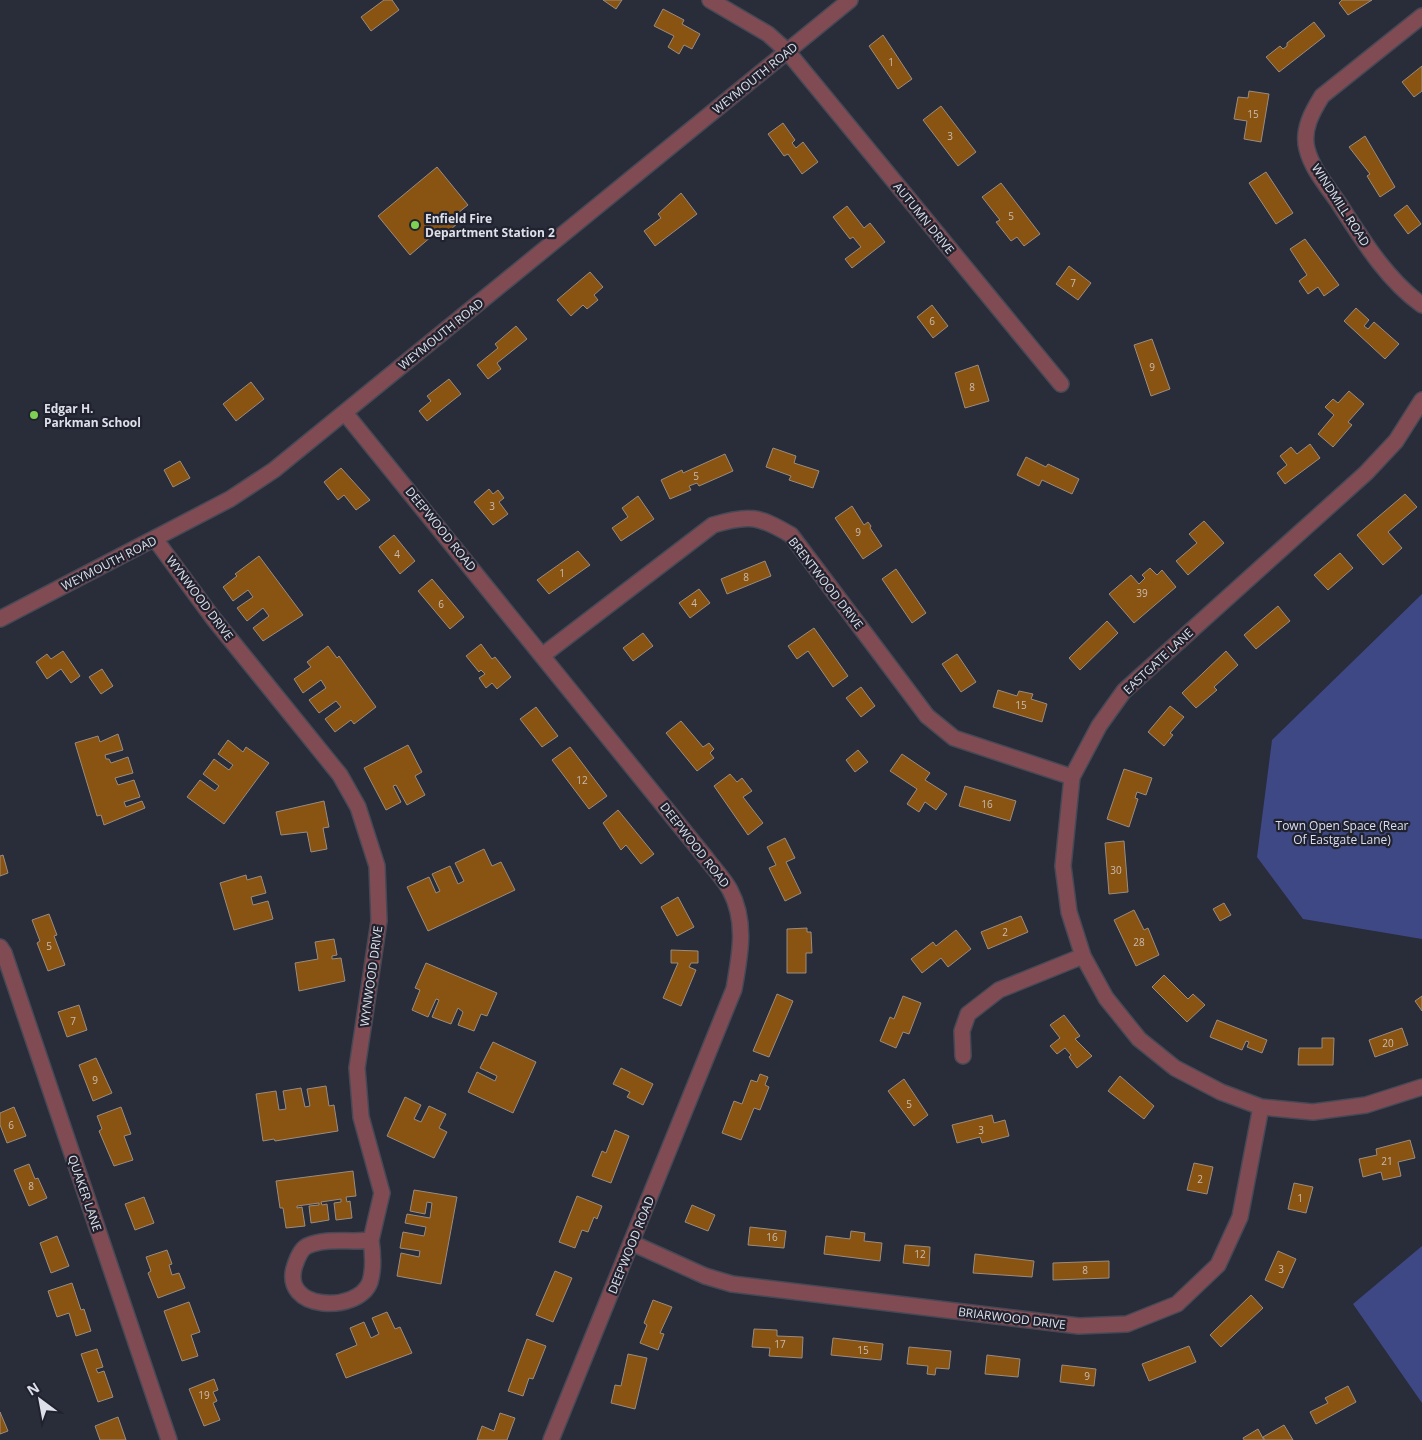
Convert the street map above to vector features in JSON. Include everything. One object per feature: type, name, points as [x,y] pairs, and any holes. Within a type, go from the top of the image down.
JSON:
[{"type":"street","name":"AUTUMN DRIVE","points":[[710,0],[768,34],[787,52],[1061,384]]},
{"type":"street","name":"WEYMOUTH ROAD","points":[[0,619],[230,499],[274,470],[850,0]]},
{"type":"street","name":"WINDMILL ROAD","points":[[1422,16],[1322,96],[1311,114],[1307,130],[1307,148],[1315,168],[1370,251],[1389,275],[1422,305]]},
{"type":"street","name":"EASTGATE LANE","points":[[1422,400],[1396,441],[1366,473],[1124,691],[1099,726],[1072,777],[1063,866],[1069,912],[1083,956],[1106,998],[1139,1039],[1175,1068],[1221,1092],[1262,1107],[1313,1112],[1366,1105],[1422,1087]]},
{"type":"street","name":"DEEPWOOD ROAD","points":[[345,413],[543,655],[730,890],[738,913],[742,938],[734,989],[551,1440]]},
{"type":"street","name":"BRENTWOOD DRIVE","points":[[543,655],[713,525],[739,517],[766,520],[792,535],[928,716],[954,738],[1072,777]]},
{"type":"street","name":"WYNWOOD DRIVE","points":[[156,539],[213,618],[340,775],[358,807],[375,860],[379,922],[357,1068],[361,1118],[382,1193],[371,1240],[373,1258],[369,1284],[354,1298],[326,1304],[314,1302],[300,1293],[293,1282],[292,1273],[297,1259],[305,1247],[326,1240],[371,1240]]},
{"type":"street","name":"QUAKER LANE","points":[[0,947],[4,952],[169,1440]]},
{"type":"street","points":[[963,1056],[962,1031],[968,1014],[999,990],[1083,956]]},
{"type":"street","name":"BRIARWOOD DRIVE","points":[[632,1243],[705,1276],[732,1284],[1079,1326],[1127,1324],[1177,1304],[1218,1265],[1240,1217],[1262,1107]]},
{"type":"green space","name":"Town Open Space (Rear Of Eastgate Lane)","points":[[1422,594],[1422,939],[1303,919],[1257,857],[1272,740]]},
{"type":"green space","points":[[1422,1246],[1422,1403],[1353,1304]]},
{"type":"building","points":[[384,0],[392,0],[399,10],[371,31],[361,17]]},
{"type":"building","points":[[603,0],[622,0],[616,9]]},
{"type":"building","points":[[1342,0],[1372,0],[1348,15],[1339,3]]},
{"type":"building","points":[[663,9],[684,20],[682,24],[700,34],[692,49],[684,45],[679,54],[668,47],[674,36],[654,26]]},
{"type":"building","points":[[1314,22],[1325,36],[1279,72],[1266,57],[1280,46],[1283,49],[1287,46],[1287,43]]},
{"type":"building","points":[[883,35],[912,79],[898,89],[869,46]]},
{"type":"building","points":[[1422,66],[1422,91],[1414,97],[1402,82]]},
{"type":"building","points":[[1249,91],[1269,94],[1261,142],[1244,139],[1247,121],[1234,119],[1238,97],[1248,98]]},
{"type":"building","points":[[941,106],[976,152],[958,166],[923,120]]},
{"type":"building","points":[[783,123],[795,140],[792,143],[796,148],[803,142],[818,162],[802,174],[788,154],[784,156],[768,134]]},
{"type":"building","points":[[1365,136],[1395,187],[1380,197],[1367,176],[1370,174],[1349,147]]},
{"type":"building","points":[[437,167],[468,205],[458,213],[463,219],[445,234],[440,229],[410,255],[378,216]]},
{"type":"building","points":[[1266,172],[1293,213],[1276,224],[1249,183]]},
{"type":"building","points":[[1001,183],[1040,234],[1024,246],[1017,237],[1011,241],[996,222],[1000,220],[982,197]]},
{"type":"building","points":[[681,193],[697,214],[655,246],[644,231],[661,218],[658,214]]},
{"type":"building","points":[[1407,205],[1421,224],[1408,234],[1394,215]]},
{"type":"building","points":[[847,206],[864,228],[870,223],[885,242],[852,268],[845,259],[861,247],[853,237],[850,239],[833,217]]},
{"type":"building","points":[[1305,239],[1339,285],[1324,296],[1318,287],[1308,294],[1299,281],[1307,275],[1290,249]]},
{"type":"building","points":[[1069,266],[1091,283],[1078,300],[1056,284]]},
{"type":"building","points":[[590,272],[603,287],[594,295],[598,300],[587,309],[583,305],[571,316],[557,300]]},
{"type":"building","points":[[932,305],[948,326],[933,338],[917,317]]},
{"type":"building","points":[[1356,308],[1369,320],[1364,326],[1368,329],[1374,322],[1399,344],[1385,359],[1344,321]]},
{"type":"building","points":[[516,326],[527,339],[497,363],[501,369],[488,379],[477,365],[498,348],[495,344]]},
{"type":"building","points":[[1152,339],[1170,389],[1151,396],[1134,345]]},
{"type":"building","points":[[978,365],[989,401],[965,408],[955,373]]},
{"type":"building","points":[[449,379],[461,394],[427,421],[419,411],[431,401],[427,396]]},
{"type":"building","points":[[251,382],[264,399],[236,421],[223,404]]},
{"type":"building","points":[[1349,391],[1364,404],[1348,422],[1352,425],[1333,447],[1318,434],[1334,415],[1325,407],[1333,399],[1338,403]]},
{"type":"building","points":[[1310,444],[1320,458],[1285,484],[1277,473],[1287,465],[1280,456],[1291,447],[1297,454]]},
{"type":"building","points":[[773,448],[796,456],[794,463],[819,471],[813,488],[789,480],[791,476],[766,467]]},
{"type":"building","points":[[725,454],[733,471],[699,486],[697,483],[689,486],[691,490],[670,499],[661,480],[682,470],[683,473]]},
{"type":"building","points":[[1026,457],[1046,467],[1048,464],[1079,479],[1072,494],[1042,480],[1039,486],[1017,475]]},
{"type":"building","points":[[180,461],[190,478],[173,487],[164,470]]},
{"type":"building","points":[[341,468],[370,500],[356,510],[344,495],[338,500],[324,482]]},
{"type":"building","points":[[489,489],[493,494],[498,490],[504,498],[499,502],[508,514],[493,525],[474,502]]},
{"type":"building","points":[[1405,494],[1417,507],[1388,532],[1402,548],[1383,565],[1357,535]]},
{"type":"building","points":[[638,496],[654,519],[621,541],[612,528],[628,517],[622,508]]},
{"type":"building","points":[[852,506],[864,525],[868,522],[871,526],[870,528],[882,546],[863,559],[835,518]]},
{"type":"building","points":[[1204,521],[1224,543],[1188,575],[1176,561],[1197,543],[1189,534]]},
{"type":"building","points":[[394,535],[415,561],[400,574],[379,547]]},
{"type":"building","points":[[578,551],[590,565],[549,594],[537,580]]},
{"type":"building","points":[[1340,553],[1353,568],[1328,590],[1314,575]]},
{"type":"building","points":[[259,556],[303,615],[263,641],[253,628],[269,616],[263,608],[247,621],[237,608],[253,597],[248,590],[233,601],[223,587],[237,576],[235,574]]},
{"type":"building","points":[[765,561],[771,576],[727,594],[721,579]]},
{"type":"building","points":[[1150,568],[1157,575],[1162,570],[1176,587],[1134,623],[1109,594],[1131,575],[1139,584],[1145,578],[1142,575]]},
{"type":"building","points":[[896,569],[926,613],[912,623],[882,579]]},
{"type":"building","points":[[432,579],[464,617],[450,629],[418,591]]},
{"type":"building","points":[[699,589],[710,603],[690,618],[679,603]]},
{"type":"building","points":[[1278,606],[1290,621],[1256,649],[1244,635]]},
{"type":"building","points":[[1107,621],[1118,633],[1080,670],[1069,658]]},
{"type":"building","points":[[814,628],[848,676],[833,687],[808,651],[797,659],[788,646]]},
{"type":"building","points":[[643,633],[653,646],[633,661],[623,648]]},
{"type":"building","points":[[481,644],[492,659],[495,657],[511,677],[497,689],[492,683],[486,688],[479,678],[485,674],[481,670],[479,672],[466,656]]},
{"type":"building","points":[[328,646],[337,658],[339,656],[376,707],[354,724],[351,720],[335,732],[325,719],[341,707],[336,701],[319,713],[309,700],[326,688],[321,680],[303,693],[294,679],[311,667],[307,662]]},
{"type":"building","points":[[63,651],[80,676],[71,683],[61,669],[47,679],[36,662],[47,654],[51,659]]},
{"type":"building","points":[[1226,651],[1238,665],[1214,687],[1217,690],[1196,708],[1182,693]]},
{"type":"building","points":[[957,654],[976,682],[961,692],[942,664]]},
{"type":"building","points":[[102,669],[113,686],[101,694],[89,677]]},
{"type":"building","points":[[861,687],[875,706],[861,717],[846,698]]},
{"type":"building","points":[[998,690],[1017,696],[1019,691],[1033,694],[1031,699],[1047,704],[1042,722],[993,707]]},
{"type":"building","points":[[1170,706],[1184,717],[1170,733],[1173,735],[1164,746],[1148,732]]},
{"type":"building","points":[[536,707],[558,736],[542,747],[520,719]]},
{"type":"building","points":[[681,721],[703,747],[709,743],[714,749],[710,753],[714,758],[697,771],[666,733]]},
{"type":"building","points":[[118,734],[123,750],[105,755],[106,759],[109,759],[111,763],[128,757],[133,773],[115,778],[118,785],[134,780],[140,797],[124,802],[126,807],[142,801],[145,808],[104,825],[101,815],[97,816],[75,743],[98,736],[100,742]]},
{"type":"building","points":[[228,740],[243,752],[246,747],[269,763],[224,824],[187,797],[200,780],[215,791],[219,786],[203,774],[214,759],[229,770],[233,765],[218,754]]},
{"type":"building","points":[[408,745],[422,772],[415,776],[425,795],[407,805],[396,785],[393,786],[401,802],[386,810],[364,768]]},
{"type":"building","points":[[570,747],[607,796],[589,809],[552,760]]},
{"type":"building","points":[[858,750],[868,762],[855,772],[846,760]]},
{"type":"building","points":[[902,754],[930,773],[925,780],[947,794],[936,810],[925,802],[919,812],[907,804],[917,789],[890,771]]},
{"type":"building","points":[[1124,769],[1152,778],[1146,795],[1137,792],[1135,798],[1138,799],[1129,827],[1107,819]]},
{"type":"building","points":[[730,774],[737,782],[742,778],[752,791],[743,797],[763,823],[748,835],[714,786]]},
{"type":"building","points":[[965,786],[1016,801],[1010,821],[959,806]]},
{"type":"building","points":[[324,801],[329,827],[323,828],[327,849],[311,852],[307,832],[281,835],[276,812]]},
{"type":"building","points":[[618,810],[654,854],[641,864],[626,845],[621,850],[603,823]]},
{"type":"building","points":[[785,838],[795,858],[786,862],[801,893],[785,901],[769,868],[776,865],[767,847]]},
{"type":"building","points":[[1124,841],[1128,892],[1109,894],[1105,843]]},
{"type":"building","points":[[484,849],[492,866],[501,862],[515,890],[428,931],[407,887],[429,877],[436,893],[440,891],[432,874],[450,866],[458,884],[464,881],[455,863]]},
{"type":"building","points":[[3,855],[8,873],[0,876],[0,856]]},
{"type":"building","points":[[246,875],[247,880],[261,876],[266,893],[251,897],[253,905],[268,901],[273,919],[234,930],[220,883]]},
{"type":"building","points":[[678,897],[694,927],[677,936],[661,907]]},
{"type":"building","points":[[1224,903],[1231,915],[1220,921],[1213,909]]},
{"type":"building","points":[[1134,910],[1144,930],[1148,928],[1159,955],[1136,966],[1114,920]]},
{"type":"building","points":[[49,914],[57,935],[54,936],[65,965],[48,971],[37,943],[40,941],[32,920]]},
{"type":"building","points":[[1021,916],[1028,932],[988,949],[981,932]]},
{"type":"building","points":[[807,928],[807,932],[811,932],[812,953],[806,953],[806,973],[787,973],[787,929]]},
{"type":"building","points":[[956,930],[971,949],[948,967],[941,958],[922,973],[911,959],[933,942],[936,946]]},
{"type":"building","points":[[334,939],[337,955],[332,956],[332,959],[341,958],[345,981],[299,991],[295,963],[318,959],[315,942]]},
{"type":"building","points":[[671,950],[698,951],[698,963],[691,963],[689,967],[696,970],[681,1006],[663,998],[678,963],[671,963]]},
{"type":"building","points":[[426,963],[497,993],[487,1016],[481,1014],[474,1031],[458,1025],[463,1012],[458,1008],[451,1024],[432,1017],[439,1000],[436,999],[428,1017],[412,1010],[420,990],[415,988]]},
{"type":"building","points":[[1164,975],[1188,999],[1193,994],[1205,1005],[1187,1022],[1152,987]]},
{"type":"building","points":[[777,994],[793,1001],[769,1057],[753,1051]]},
{"type":"building","points":[[903,996],[921,1003],[909,1034],[903,1032],[896,1048],[880,1041],[890,1017],[894,1019]]},
{"type":"building","points":[[1422,996],[1422,1011],[1415,1001]]},
{"type":"building","points":[[79,1005],[87,1030],[67,1037],[58,1012]]},
{"type":"building","points":[[1064,1015],[1080,1036],[1075,1039],[1092,1056],[1077,1068],[1069,1057],[1071,1055],[1065,1048],[1057,1054],[1050,1046],[1060,1038],[1050,1025]]},
{"type":"building","points":[[1217,1020],[1267,1040],[1262,1053],[1247,1047],[1249,1042],[1246,1041],[1242,1050],[1210,1037]]},
{"type":"building","points":[[1402,1028],[1408,1045],[1375,1057],[1369,1040]]},
{"type":"building","points":[[1322,1038],[1334,1038],[1333,1065],[1298,1065],[1299,1048],[1322,1048]]},
{"type":"building","points":[[493,1042],[536,1062],[513,1113],[468,1092],[477,1072],[495,1081],[497,1076],[480,1068]]},
{"type":"building","points":[[96,1058],[112,1093],[93,1101],[79,1065]]},
{"type":"building","points":[[621,1068],[653,1084],[643,1105],[627,1097],[630,1092],[613,1084]]},
{"type":"building","points":[[760,1074],[768,1077],[765,1085],[769,1087],[760,1110],[754,1108],[741,1140],[722,1133],[734,1101],[742,1104],[751,1080],[757,1082]]},
{"type":"building","points":[[1120,1076],[1154,1106],[1144,1119],[1108,1091]]},
{"type":"building","points":[[904,1079],[928,1115],[914,1126],[888,1091]]},
{"type":"building","points":[[326,1086],[329,1106],[334,1105],[338,1131],[275,1141],[274,1139],[263,1141],[256,1094],[276,1091],[279,1110],[286,1109],[283,1091],[301,1088],[305,1107],[310,1106],[307,1089]]},
{"type":"building","points":[[405,1097],[421,1105],[414,1119],[421,1122],[429,1106],[446,1114],[439,1128],[447,1132],[434,1158],[387,1136]]},
{"type":"building","points":[[14,1107],[26,1136],[7,1143],[0,1125],[0,1113]]},
{"type":"building","points":[[121,1107],[131,1134],[124,1136],[133,1160],[114,1166],[99,1131],[102,1129],[97,1116]]},
{"type":"building","points":[[992,1115],[994,1123],[1005,1120],[1009,1136],[982,1143],[980,1137],[957,1143],[952,1125]]},
{"type":"building","points":[[615,1130],[629,1136],[611,1183],[592,1176],[602,1151],[606,1153]]},
{"type":"building","points":[[1410,1140],[1415,1158],[1398,1162],[1401,1176],[1383,1180],[1381,1172],[1363,1177],[1359,1159],[1377,1155],[1376,1149]]},
{"type":"building","points":[[1194,1163],[1213,1167],[1207,1194],[1187,1190]]},
{"type":"building","points":[[29,1164],[35,1179],[38,1178],[47,1198],[29,1206],[14,1170]]},
{"type":"building","points":[[353,1171],[356,1196],[346,1197],[347,1202],[350,1201],[352,1218],[336,1220],[334,1203],[341,1202],[341,1199],[321,1202],[322,1205],[327,1204],[329,1220],[311,1223],[309,1206],[319,1205],[319,1203],[297,1206],[297,1208],[302,1207],[305,1226],[286,1228],[283,1208],[280,1208],[276,1181]]},
{"type":"building","points":[[1294,1183],[1313,1187],[1306,1213],[1288,1209]]},
{"type":"building","points":[[414,1190],[457,1197],[441,1284],[397,1276],[401,1253],[419,1257],[420,1251],[400,1248],[403,1232],[424,1236],[426,1227],[405,1223],[407,1214],[430,1218],[432,1203],[427,1202],[425,1214],[410,1211]]},
{"type":"building","points":[[577,1196],[602,1206],[597,1219],[594,1217],[588,1232],[582,1230],[575,1248],[559,1242]]},
{"type":"building","points":[[144,1197],[154,1223],[135,1230],[125,1204]]},
{"type":"building","points":[[692,1205],[715,1215],[708,1231],[685,1222]]},
{"type":"building","points":[[750,1227],[786,1231],[784,1248],[748,1245]]},
{"type":"building","points":[[851,1231],[865,1233],[864,1241],[882,1243],[880,1261],[824,1254],[826,1236],[850,1239]]},
{"type":"building","points":[[57,1236],[69,1266],[51,1273],[40,1243]]},
{"type":"building","points":[[905,1245],[930,1247],[929,1266],[903,1263]]},
{"type":"building","points":[[167,1250],[172,1264],[169,1265],[172,1275],[179,1273],[185,1288],[158,1298],[148,1273],[151,1271],[146,1257]]},
{"type":"building","points":[[1278,1251],[1296,1259],[1283,1288],[1265,1280]]},
{"type":"building","points":[[975,1254],[1034,1261],[1032,1277],[973,1273]]},
{"type":"building","points":[[1109,1261],[1109,1278],[1053,1280],[1053,1263]]},
{"type":"building","points":[[555,1271],[572,1278],[553,1322],[536,1315]]},
{"type":"building","points":[[72,1283],[81,1310],[84,1309],[91,1331],[76,1336],[69,1313],[57,1317],[48,1291]]},
{"type":"building","points":[[1251,1295],[1263,1308],[1221,1347],[1210,1335]]},
{"type":"building","points":[[653,1300],[672,1307],[660,1333],[664,1334],[658,1350],[640,1343],[647,1325],[644,1323]]},
{"type":"building","points":[[189,1302],[200,1332],[191,1335],[198,1356],[182,1361],[164,1311]]},
{"type":"building","points":[[387,1312],[395,1329],[400,1327],[412,1353],[346,1378],[336,1354],[357,1345],[350,1328],[364,1322],[371,1338],[379,1334],[372,1318]]},
{"type":"building","points":[[754,1329],[777,1330],[777,1336],[803,1337],[802,1358],[769,1356],[770,1348],[752,1347]]},
{"type":"building","points":[[833,1338],[883,1344],[881,1360],[831,1355]]},
{"type":"building","points":[[527,1339],[546,1346],[533,1379],[529,1378],[523,1396],[508,1391]]},
{"type":"building","points":[[1189,1346],[1196,1362],[1149,1381],[1142,1364]]},
{"type":"building","points":[[909,1347],[951,1351],[949,1369],[936,1368],[935,1375],[927,1374],[928,1366],[907,1364]]},
{"type":"building","points":[[97,1349],[103,1367],[96,1369],[98,1373],[104,1371],[113,1397],[98,1402],[81,1354]]},
{"type":"building","points":[[628,1354],[647,1358],[635,1409],[611,1403],[615,1385],[621,1386]]},
{"type":"building","points":[[987,1355],[1020,1359],[1018,1377],[985,1374]]},
{"type":"building","points":[[1062,1365],[1096,1369],[1094,1386],[1060,1382]]},
{"type":"building","points":[[214,1379],[218,1390],[213,1392],[217,1401],[213,1403],[220,1420],[204,1426],[189,1389]]},
{"type":"building","points":[[1348,1386],[1356,1402],[1316,1424],[1310,1412],[1328,1403],[1325,1398]]},
{"type":"building","points":[[0,1412],[8,1431],[0,1434]]},
{"type":"building","points":[[500,1413],[515,1418],[507,1440],[477,1440],[482,1426],[494,1431]]},
{"type":"building","points":[[118,1417],[126,1440],[100,1440],[95,1426]]},
{"type":"building","points":[[1284,1425],[1293,1440],[1265,1440],[1263,1437]]},
{"type":"building","points":[[1258,1429],[1264,1440],[1244,1440],[1243,1438]]},
{"type":"place","name":"Enfield Fire Department Station 2","points":[[415,225]]},
{"type":"place","name":"Edgar H. Parkman School","points":[[34,415]]}]
